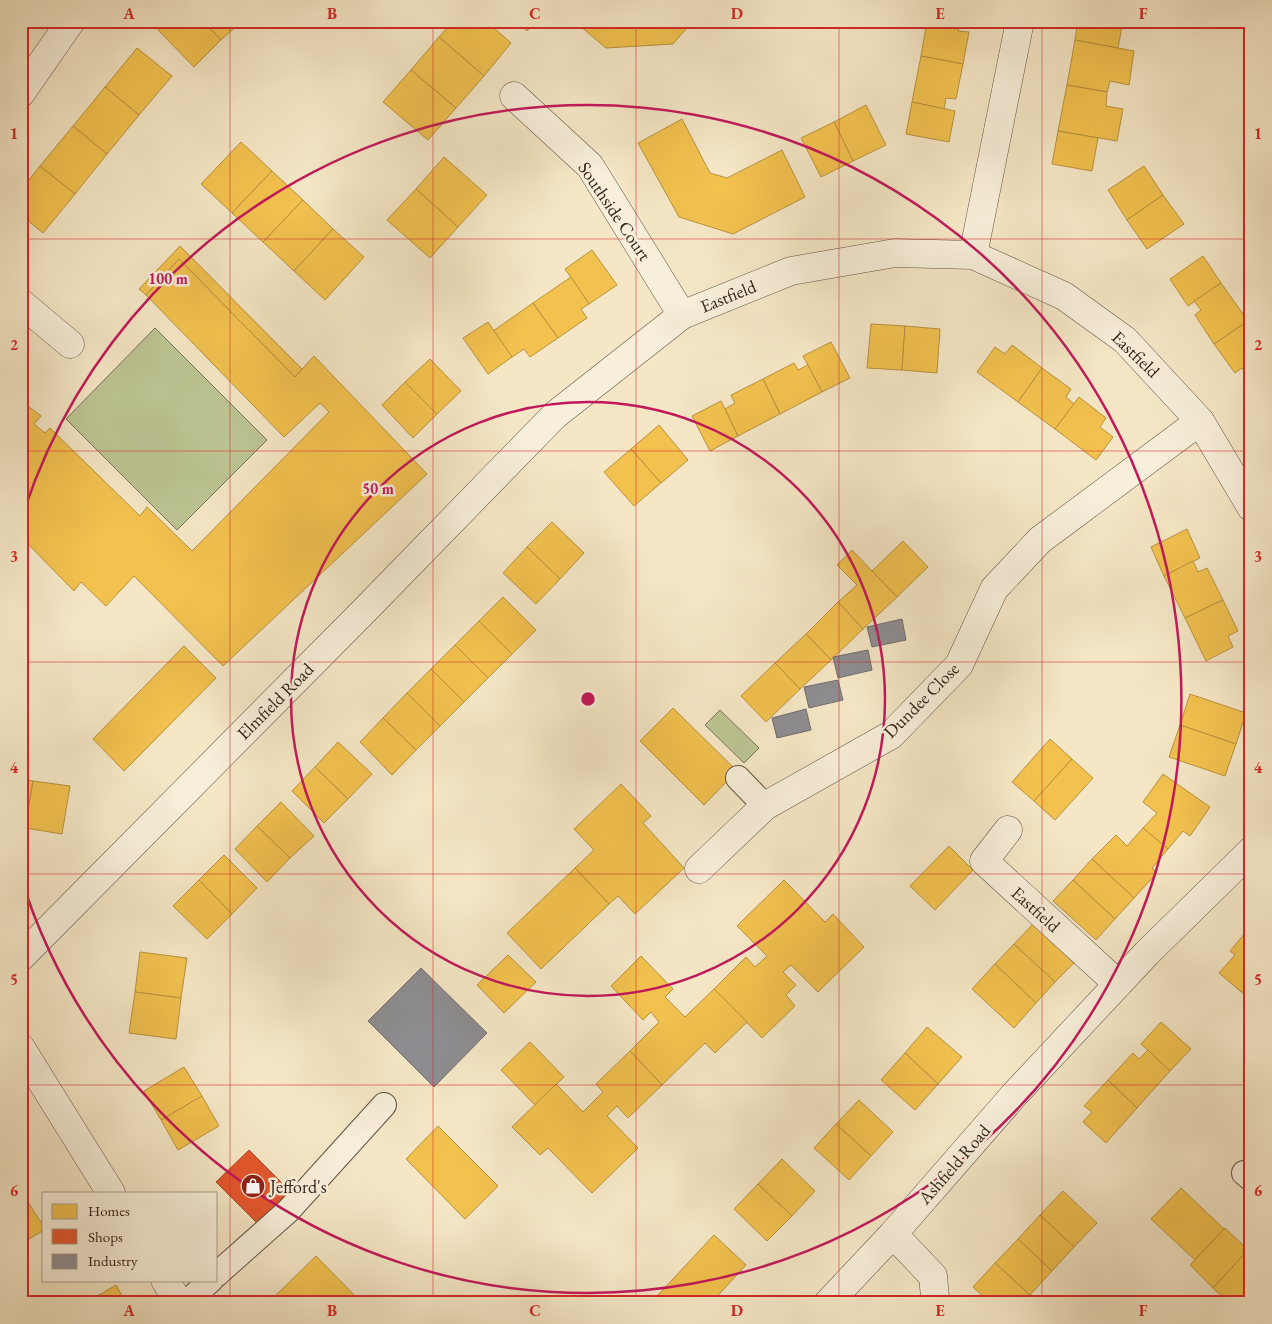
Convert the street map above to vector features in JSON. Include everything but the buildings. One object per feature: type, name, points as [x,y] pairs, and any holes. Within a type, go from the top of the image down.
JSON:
[{"type":"street","points":[[973,255],[1020,21]]},
{"type":"street","points":[[21,93],[68,22]]},
{"type":"street","name":"Southside Court","points":[[514,96],[590,166],[682,315]]},
{"type":"street","name":"Eastfield","points":[[528,444],[555,415],[682,315],[791,271],[895,253],[973,255],[1064,296],[1125,340],[1200,421],[1251,507]]},
{"type":"street","points":[[21,303],[70,344]]},
{"type":"street","name":"Dundee Close","points":[[699,869],[765,806],[890,735],[959,665],[994,588],[1040,540],[1200,421]]},
{"type":"street","name":"Elmfield Road","points":[[21,957],[528,444]]},
{"type":"street","name":"Eastfield","points":[[1008,830],[984,861],[1118,984]]},
{"type":"street","points":[[1118,984],[1251,851]]},
{"type":"street","name":"Ashfield Road","points":[[828,1303],[893,1234],[1015,1094],[1118,984]]},
{"type":"street","points":[[21,1048],[110,1192]]},
{"type":"street","points":[[893,1234],[933,1276],[934,1303]]},
{"type":"street","points":[[166,1282],[179,1303]]},
{"type":"lane","points":[[738,778],[765,806]]},
{"type":"lane","points":[[218,1273],[288,1210],[384,1105]]},
{"type":"lane","points":[[186,1303],[209,1282]]},
{"type":"green space","points":[[155,328],[267,440],[177,530],[66,419]]},
{"type":"green space","points":[[720,710],[759,748],[744,763],[705,725]]},
{"type":"place","name":"Jefford's","points":[[253,1186]]}]
